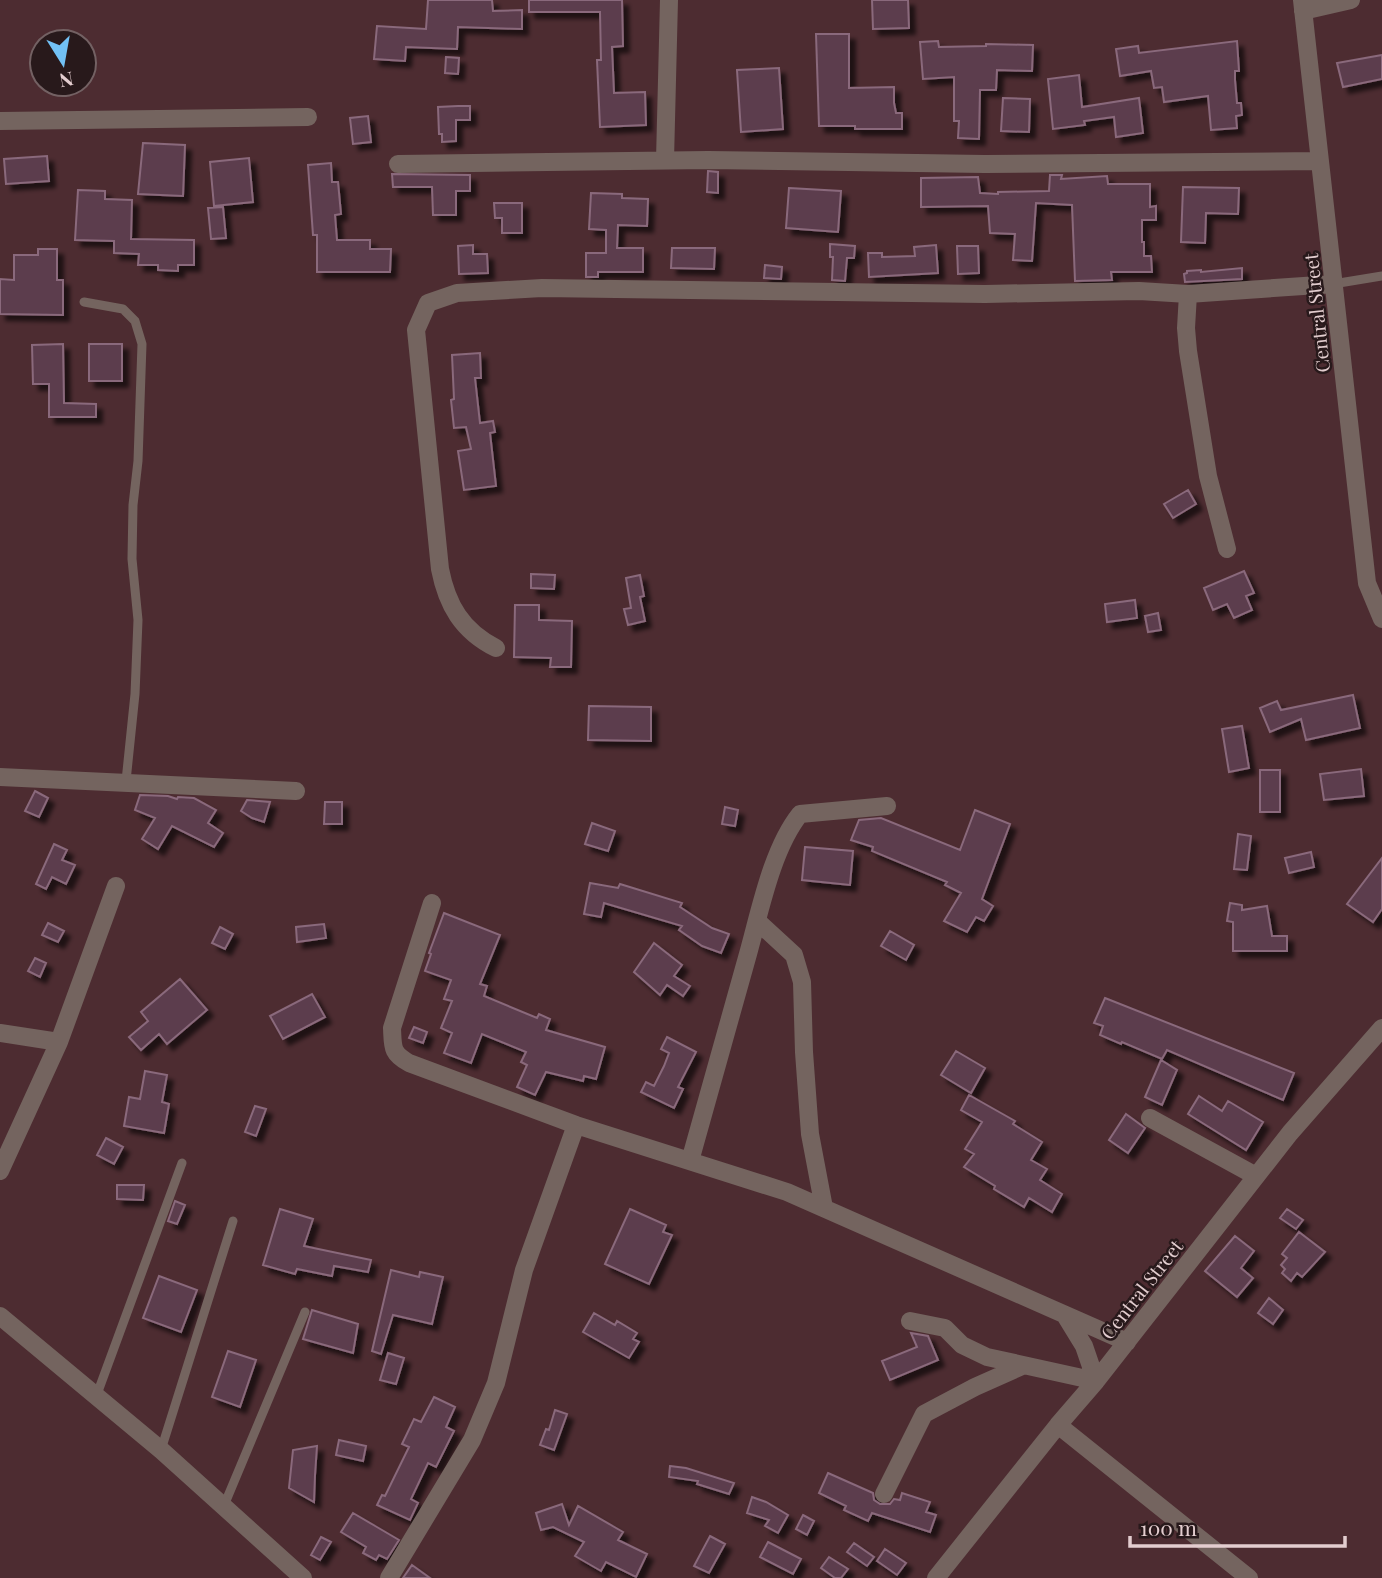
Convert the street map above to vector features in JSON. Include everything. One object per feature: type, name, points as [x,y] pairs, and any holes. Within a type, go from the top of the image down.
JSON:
[{"type":"street","points":[[665,160],[669,0]]},
{"type":"street","points":[[1303,5],[1351,0]]},
{"type":"street","name":"Central Street","points":[[1303,5],[1367,583],[1382,619]]},
{"type":"street","points":[[0,121],[308,117]]},
{"type":"street","points":[[398,164],[665,160],[985,164],[1320,161]]},
{"type":"street","points":[[495,648],[462,624],[444,589],[440,569],[416,330],[428,303],[457,293],[542,288],[985,294],[1139,291],[1188,294],[1334,284]]},
{"type":"street","points":[[1188,294],[1188,351],[1208,476],[1227,549]]},
{"type":"street","points":[[0,776],[296,791]]},
{"type":"street","points":[[690,1161],[757,921],[789,828],[800,814],[887,806]]},
{"type":"street","points":[[0,1171],[58,1042],[116,886]]},
{"type":"street","points":[[432,904],[392,1027],[393,1046],[397,1056],[409,1063],[576,1125],[787,1192],[1127,1342]]},
{"type":"street","points":[[757,921],[794,955],[802,982],[810,1134],[824,1208]]},
{"type":"street","name":"Central Street","points":[[936,1578],[1096,1381],[1290,1133],[1382,1028]]},
{"type":"street","points":[[0,1033],[58,1042]]},
{"type":"street","points":[[1150,1118],[1256,1176]]},
{"type":"street","points":[[389,1578],[472,1440],[496,1383],[524,1270],[576,1125]]},
{"type":"street","points":[[1065,1315],[1084,1346],[1096,1381]]},
{"type":"street","points":[[0,1316],[160,1450],[303,1578]]},
{"type":"street","points":[[910,1321],[945,1328],[962,1345],[987,1357],[1096,1381]]},
{"type":"street","points":[[884,1494],[924,1414],[1022,1366]]},
{"type":"street","points":[[1058,1425],[1249,1578]]},
{"type":"lane","points":[[1334,284],[1382,276]]},
{"type":"lane","points":[[84,302],[123,309],[135,321],[142,344],[132,559],[138,620],[135,694],[126,781]]},
{"type":"lane","points":[[96,1397],[183,1163]]},
{"type":"lane","points":[[160,1450],[233,1221]]},
{"type":"lane","points":[[223,1508],[305,1312]]},
{"type":"building","points":[[428,0],[492,0],[493,11],[522,10],[522,29],[458,27],[457,49],[406,47],[405,61],[374,59],[377,26],[426,29]]},
{"type":"building","points":[[529,0],[622,0],[623,46],[612,47],[614,93],[645,92],[646,125],[600,127],[597,60],[601,60],[600,12],[529,12]]},
{"type":"building","points":[[872,0],[908,0],[909,28],[873,29]]},
{"type":"building","points":[[816,34],[849,34],[849,88],[894,87],[896,113],[902,113],[902,129],[819,126]]},
{"type":"building","points":[[938,41],[939,47],[1033,45],[1032,71],[997,70],[996,90],[980,90],[979,139],[958,138],[959,121],[954,121],[954,77],[923,79],[920,42]]},
{"type":"building","points":[[1237,41],[1239,71],[1235,71],[1235,80],[1237,103],[1241,103],[1242,115],[1236,116],[1237,128],[1211,130],[1208,96],[1164,102],[1162,87],[1154,88],[1151,71],[1120,76],[1116,49],[1138,46],[1139,53]]},
{"type":"building","points":[[1382,55],[1382,79],[1343,87],[1337,63]]},
{"type":"building","points":[[446,57],[459,58],[458,74],[445,73]]},
{"type":"building","points":[[779,68],[783,129],[741,132],[737,70]]},
{"type":"building","points":[[1079,75],[1082,107],[1139,98],[1143,133],[1116,137],[1114,117],[1084,121],[1085,125],[1053,129],[1048,79]]},
{"type":"building","points":[[1003,98],[1030,99],[1029,132],[1001,131]]},
{"type":"building","points":[[470,106],[470,120],[456,120],[456,141],[442,142],[438,107]]},
{"type":"building","points":[[368,116],[371,142],[353,144],[350,118]]},
{"type":"building","points":[[143,143],[185,145],[183,196],[138,194]]},
{"type":"building","points":[[47,156],[49,181],[6,184],[4,159]]},
{"type":"building","points":[[249,158],[253,202],[214,206],[210,162]]},
{"type":"building","points":[[331,163],[332,182],[338,182],[341,214],[335,215],[337,240],[370,240],[370,249],[391,249],[390,272],[317,272],[317,235],[313,235],[308,165]]},
{"type":"building","points":[[708,171],[718,172],[718,193],[707,192]]},
{"type":"building","points":[[392,174],[470,175],[470,191],[456,191],[456,215],[433,215],[432,187],[393,187]]},
{"type":"building","points":[[1050,175],[1062,175],[1061,179],[1107,176],[1108,184],[1150,184],[1150,207],[1156,206],[1156,220],[1142,220],[1142,242],[1144,256],[1151,256],[1152,272],[1111,272],[1112,280],[1075,281],[1072,205],[1036,203],[1032,261],[1013,260],[1015,234],[990,233],[988,206],[921,207],[921,178],[978,177],[980,193],[998,194],[1049,191]]},
{"type":"building","points":[[1183,187],[1239,188],[1238,214],[1206,213],[1205,243],[1181,242]]},
{"type":"building","points":[[789,188],[841,191],[838,232],[786,228]]},
{"type":"building","points":[[78,190],[105,191],[105,199],[132,200],[131,239],[194,240],[194,265],[178,265],[178,271],[158,270],[158,265],[138,265],[139,254],[114,253],[114,241],[75,240]]},
{"type":"building","points":[[591,193],[622,194],[622,198],[648,199],[647,226],[618,225],[617,248],[643,248],[643,272],[598,272],[598,277],[586,277],[586,253],[606,253],[606,230],[589,229]]},
{"type":"building","points":[[494,203],[522,203],[522,233],[502,233],[502,218],[495,218]]},
{"type":"building","points":[[223,207],[226,238],[211,239],[208,208]]},
{"type":"building","points":[[830,244],[855,246],[854,258],[847,258],[845,281],[832,280],[833,257],[830,257]]},
{"type":"building","points":[[473,245],[473,254],[487,254],[488,273],[459,274],[458,246]]},
{"type":"building","points":[[936,245],[938,273],[869,277],[868,253],[882,253],[882,257],[915,256],[914,247]]},
{"type":"building","points":[[957,246],[978,246],[979,273],[958,274]]},
{"type":"building","points":[[672,248],[715,248],[714,269],[671,268]]},
{"type":"building","points":[[38,249],[57,249],[57,280],[63,280],[63,315],[0,314],[0,279],[14,280],[14,255],[38,255]]},
{"type":"building","points":[[765,265],[782,267],[781,279],[764,278]]},
{"type":"building","points":[[1242,268],[1242,279],[1185,282],[1184,274],[1187,271]]},
{"type":"building","points":[[63,344],[64,403],[96,404],[96,417],[49,417],[49,384],[33,384],[32,345]]},
{"type":"building","points":[[89,344],[122,344],[122,381],[89,381]]},
{"type":"building","points":[[480,353],[481,378],[475,378],[480,423],[493,421],[495,432],[490,433],[496,486],[464,490],[458,451],[471,449],[466,427],[454,428],[451,400],[454,399],[452,355]]},
{"type":"building","points":[[1188,490],[1196,504],[1173,518],[1164,504]]},
{"type":"building","points":[[1244,571],[1254,593],[1246,596],[1252,610],[1234,618],[1227,604],[1213,610],[1204,588]]},
{"type":"building","points":[[531,574],[555,575],[554,589],[531,588]]},
{"type":"building","points":[[640,575],[644,596],[640,597],[645,621],[628,625],[624,609],[631,608],[626,578]]},
{"type":"building","points":[[1135,600],[1137,618],[1107,622],[1105,604]]},
{"type":"building","points":[[515,605],[539,605],[539,620],[572,621],[571,667],[550,667],[551,658],[514,657]]},
{"type":"building","points":[[1158,613],[1161,630],[1148,632],[1145,616]]},
{"type":"building","points":[[1353,695],[1360,728],[1306,740],[1301,719],[1270,732],[1260,708],[1277,701],[1281,710]]},
{"type":"building","points":[[589,706],[651,707],[651,741],[588,740]]},
{"type":"building","points":[[1242,726],[1249,768],[1229,772],[1222,729]]},
{"type":"building","points":[[1361,769],[1364,796],[1324,800],[1320,774]]},
{"type":"building","points":[[1260,770],[1280,770],[1280,812],[1260,812]]},
{"type":"building","points":[[35,791],[48,798],[39,817],[25,811]]},
{"type":"building","points":[[140,795],[194,798],[216,810],[208,823],[223,833],[214,847],[172,826],[158,849],[142,839],[155,818],[135,810]]},
{"type":"building","points":[[247,800],[270,802],[264,822],[241,811]]},
{"type":"building","points":[[325,802],[342,802],[342,824],[324,824]]},
{"type":"building","points":[[725,807],[738,810],[735,826],[722,824]]},
{"type":"building","points":[[975,810],[1010,824],[982,899],[993,906],[984,921],[976,917],[967,932],[944,921],[961,893],[945,885],[947,882],[872,851],[873,847],[851,840],[859,820],[881,818],[960,850]]},
{"type":"building","points":[[592,823],[615,831],[608,851],[585,844]]},
{"type":"building","points":[[1238,834],[1251,836],[1247,870],[1234,869]]},
{"type":"building","points":[[54,844],[67,850],[62,860],[75,865],[66,884],[52,877],[46,889],[36,884]]},
{"type":"building","points":[[805,847],[853,851],[850,885],[802,880]]},
{"type":"building","points":[[1311,852],[1314,867],[1289,873],[1285,858]]},
{"type":"building","points":[[1382,858],[1382,909],[1373,922],[1347,904]]},
{"type":"building","points":[[590,883],[618,888],[620,884],[682,903],[680,907],[712,928],[729,934],[721,953],[702,946],[679,930],[682,926],[604,903],[601,917],[584,914]]},
{"type":"building","points":[[1230,903],[1242,905],[1242,910],[1267,906],[1272,936],[1287,936],[1287,951],[1233,951],[1233,922],[1227,921]]},
{"type":"building","points":[[444,913],[500,935],[480,984],[487,986],[484,996],[537,1018],[539,1014],[550,1019],[546,1030],[605,1047],[596,1079],[584,1076],[583,1081],[546,1072],[535,1095],[517,1087],[527,1065],[521,1062],[526,1052],[482,1034],[471,1063],[444,1053],[452,1033],[441,1028],[452,1001],[444,999],[451,980],[425,971]]},
{"type":"building","points":[[48,923],[64,931],[58,942],[42,935]]},
{"type":"building","points":[[324,924],[326,938],[297,942],[296,927]]},
{"type":"building","points":[[220,927],[233,934],[225,949],[212,943]]},
{"type":"building","points":[[890,931],[914,945],[906,960],[881,946]]},
{"type":"building","points":[[654,943],[682,965],[674,976],[690,986],[683,996],[667,985],[660,995],[634,972]]},
{"type":"building","points":[[35,958],[46,963],[40,977],[28,971]]},
{"type":"building","points":[[180,979],[207,1010],[167,1044],[159,1034],[141,1050],[129,1037],[148,1021],[141,1012]]},
{"type":"building","points":[[312,994],[325,1017],[283,1039],[270,1016]]},
{"type":"building","points":[[1105,998],[1294,1073],[1283,1100],[1167,1050],[1162,1059],[1100,1035],[1103,1026],[1094,1023]]},
{"type":"building","points":[[414,1027],[427,1032],[423,1043],[409,1038]]},
{"type":"building","points":[[667,1037],[696,1052],[678,1087],[683,1089],[674,1108],[641,1092],[646,1082],[654,1086],[664,1066],[669,1053],[661,1049]]},
{"type":"building","points":[[956,1051],[985,1068],[971,1093],[941,1075]]},
{"type":"building","points":[[1161,1060],[1177,1070],[1162,1105],[1145,1097]]},
{"type":"building","points":[[145,1071],[167,1075],[162,1102],[169,1104],[164,1133],[124,1126],[129,1097],[140,1099]]},
{"type":"building","points":[[969,1095],[1015,1121],[1013,1124],[1042,1142],[1031,1160],[1047,1169],[1040,1180],[1062,1194],[1052,1212],[1029,1198],[1024,1207],[964,1167],[974,1154],[965,1149],[982,1122],[961,1110]]},
{"type":"building","points":[[1199,1096],[1222,1111],[1228,1101],[1263,1122],[1246,1150],[1188,1114]]},
{"type":"building","points":[[255,1106],[266,1109],[256,1136],[245,1132]]},
{"type":"building","points":[[1126,1114],[1145,1128],[1128,1153],[1109,1140]]},
{"type":"building","points":[[106,1138],[123,1147],[114,1164],[97,1155]]},
{"type":"building","points":[[117,1185],[144,1185],[143,1200],[117,1199]]},
{"type":"building","points":[[175,1201],[185,1205],[177,1224],[168,1221]]},
{"type":"building","points":[[280,1209],[313,1219],[304,1246],[371,1260],[368,1272],[334,1266],[332,1276],[297,1269],[295,1274],[263,1265]]},
{"type":"building","points":[[630,1209],[666,1225],[663,1232],[672,1235],[649,1284],[605,1264]]},
{"type":"building","points":[[1287,1209],[1303,1220],[1296,1229],[1280,1218]]},
{"type":"building","points":[[1299,1232],[1325,1252],[1302,1277],[1297,1273],[1291,1281],[1282,1273],[1285,1269],[1281,1265],[1287,1258],[1282,1254]]},
{"type":"building","points":[[1235,1236],[1254,1251],[1241,1268],[1253,1278],[1237,1297],[1205,1271]]},
{"type":"building","points":[[391,1270],[419,1277],[420,1272],[443,1277],[432,1324],[393,1315],[381,1354],[372,1351]]},
{"type":"building","points":[[159,1276],[197,1290],[181,1332],[143,1318]]},
{"type":"building","points":[[1269,1298],[1283,1310],[1273,1324],[1258,1313]]},
{"type":"building","points":[[312,1310],[358,1324],[353,1353],[303,1339]]},
{"type":"building","points":[[594,1313],[615,1325],[617,1321],[637,1333],[633,1339],[639,1342],[629,1358],[583,1332]]},
{"type":"building","points":[[911,1333],[928,1336],[938,1360],[890,1380],[882,1361],[917,1347]]},
{"type":"building","points":[[228,1351],[256,1360],[240,1407],[212,1397]]},
{"type":"building","points":[[388,1353],[404,1358],[396,1384],[380,1380]]},
{"type":"building","points":[[434,1397],[455,1407],[446,1427],[454,1431],[436,1467],[428,1463],[411,1499],[418,1503],[410,1520],[377,1505],[382,1495],[385,1496],[409,1447],[402,1444],[414,1419],[421,1422]]},
{"type":"building","points":[[555,1410],[567,1414],[554,1450],[540,1445],[546,1429],[549,1430]]},
{"type":"building","points":[[339,1440],[366,1446],[363,1461],[336,1455]]},
{"type":"building","points":[[317,1446],[314,1502],[289,1488],[293,1450]]},
{"type":"building","points":[[670,1466],[686,1468],[734,1483],[729,1494],[697,1484],[698,1481],[669,1477]]},
{"type":"building","points":[[828,1473],[873,1493],[874,1500],[880,1504],[890,1504],[894,1499],[900,1500],[902,1493],[930,1502],[926,1512],[936,1515],[930,1532],[872,1513],[868,1521],[844,1510],[846,1506],[819,1493]]},
{"type":"building","points":[[752,1497],[788,1515],[778,1533],[765,1526],[769,1520],[747,1513]]},
{"type":"building","points":[[562,1504],[569,1525],[578,1506],[623,1532],[618,1540],[647,1554],[636,1577],[606,1562],[601,1571],[575,1556],[584,1542],[553,1527],[541,1530],[536,1513]]},
{"type":"building","points":[[353,1513],[399,1540],[387,1559],[379,1555],[376,1560],[363,1553],[366,1547],[341,1532]]},
{"type":"building","points":[[803,1515],[814,1521],[807,1535],[796,1529]]},
{"type":"building","points":[[710,1536],[725,1544],[709,1573],[694,1566]]},
{"type":"building","points":[[321,1537],[331,1542],[320,1560],[311,1555]]},
{"type":"building","points":[[768,1542],[801,1559],[793,1574],[760,1557]]},
{"type":"building","points":[[854,1543],[874,1557],[867,1566],[847,1552]]},
{"type":"building","points":[[885,1549],[906,1563],[897,1575],[877,1561]]},
{"type":"building","points":[[829,1557],[848,1569],[841,1578],[835,1578],[821,1568]]},
{"type":"building","points":[[412,1565],[430,1578],[403,1578]]}]
